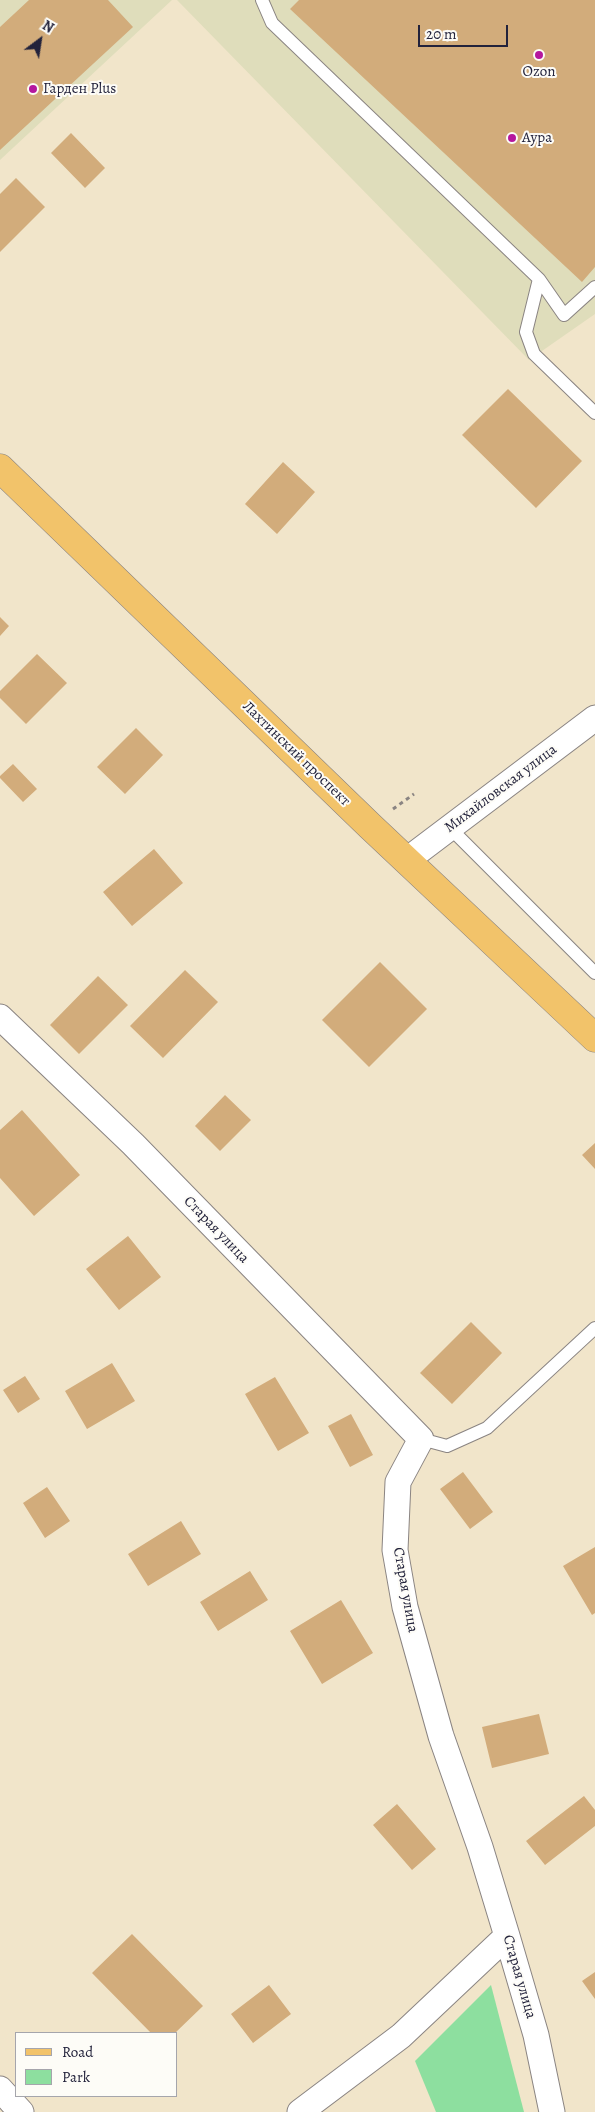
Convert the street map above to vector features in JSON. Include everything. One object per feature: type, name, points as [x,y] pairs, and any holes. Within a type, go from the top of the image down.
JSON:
[{"type":"main road","name":"Лахтинский проспект","points":[[0,468],[407,860],[595,1038]]},
{"type":"street","name":"Михайловская улица","points":[[407,860],[595,718]]},
{"type":"street","name":"Старая улица","points":[[0,1017],[133,1144],[421,1439],[398,1482],[395,1550],[405,1607],[441,1736],[480,1847],[536,2035],[552,2112]]},
{"type":"street","points":[[300,2112],[401,2036],[507,1936]]},
{"type":"street","points":[[0,2089],[21,2112]]},
{"type":"lane","points":[[262,0],[272,23],[539,279],[564,315],[595,287]]},
{"type":"lane","points":[[539,279],[526,332],[534,354],[595,413]]},
{"type":"lane","points":[[450,828],[595,973]]},
{"type":"lane","points":[[421,1439],[447,1446],[487,1428],[595,1328]]},
{"type":"shaded area","name":"Гарден Plus","points":[[0,0],[172,0],[0,160]]},
{"type":"shaded area","points":[[177,0],[595,0],[595,314],[529,360]]},
{"type":"green space","points":[[491,1985],[524,2112],[436,2112],[415,2061]]},
{"type":"building","name":"Гарден Plus","points":[[29,0],[108,0],[133,27],[0,150],[0,27]]},
{"type":"building","name":"Аура","points":[[299,0],[595,0],[595,267],[582,282],[290,9]]},
{"type":"building","points":[[71,133],[105,168],[85,188],[51,153]]},
{"type":"building","points":[[16,178],[45,207],[0,252],[0,194]]},
{"type":"building","points":[[508,389],[582,461],[536,508],[462,435]]},
{"type":"building","points":[[283,462],[315,492],[277,534],[245,504]]},
{"type":"building","points":[[0,617],[9,626],[0,636]]},
{"type":"building","points":[[37,654],[67,683],[26,724],[0,698],[0,691]]},
{"type":"building","points":[[136,728],[163,755],[125,794],[97,767]]},
{"type":"building","points":[[13,764],[37,789],[23,802],[0,778]]},
{"type":"building","points":[[154,849],[183,883],[132,926],[103,892]]},
{"type":"building","points":[[380,962],[427,1009],[369,1067],[322,1020]]},
{"type":"building","points":[[185,970],[218,1002],[163,1058],[130,1026]]},
{"type":"building","points":[[98,976],[128,1005],[79,1054],[50,1025]]},
{"type":"building","points":[[225,1095],[251,1120],[220,1151],[195,1126]]},
{"type":"building","points":[[22,1110],[80,1175],[34,1216],[0,1178],[0,1130]]},
{"type":"building","points":[[595,1143],[595,1169],[582,1155]]},
{"type":"building","points":[[128,1236],[161,1277],[119,1310],[86,1269]]},
{"type":"building","points":[[471,1322],[502,1353],[452,1404],[420,1373]]},
{"type":"building","points":[[112,1363],[135,1401],[87,1429],[65,1391]]},
{"type":"building","points":[[25,1376],[40,1399],[18,1413],[3,1390]]},
{"type":"building","points":[[275,1377],[309,1433],[278,1451],[245,1394]]},
{"type":"building","points":[[351,1414],[373,1455],[350,1467],[328,1426]]},
{"type":"building","points":[[463,1472],[493,1512],[470,1529],[440,1489]]},
{"type":"building","points":[[47,1487],[70,1521],[45,1538],[23,1503]]},
{"type":"building","points":[[181,1521],[201,1554],[148,1586],[128,1554]]},
{"type":"building","points":[[595,1547],[595,1613],[592,1615],[563,1566]]},
{"type":"building","points":[[250,1571],[268,1600],[218,1631],[200,1602]]},
{"type":"building","points":[[341,1600],[373,1653],[322,1684],[290,1631]]},
{"type":"building","points":[[539,1714],[549,1754],[492,1768],[482,1727]]},
{"type":"building","points":[[584,1796],[595,1810],[595,1826],[545,1865],[526,1841]]},
{"type":"building","points":[[397,1804],[436,1849],[412,1870],[373,1825]]},
{"type":"building","points":[[132,1934],[203,2006],[176,2032],[150,2032],[92,1973]]},
{"type":"building","points":[[595,1972],[595,1999],[582,1981]]},
{"type":"building","points":[[269,1985],[291,2014],[253,2043],[231,2014]]},
{"type":"place","name":"Ozon","points":[[539,55]]},
{"type":"place","name":"Гарден Plus","points":[[33,89]]},
{"type":"place","name":"Аура","points":[[512,138]]}]
